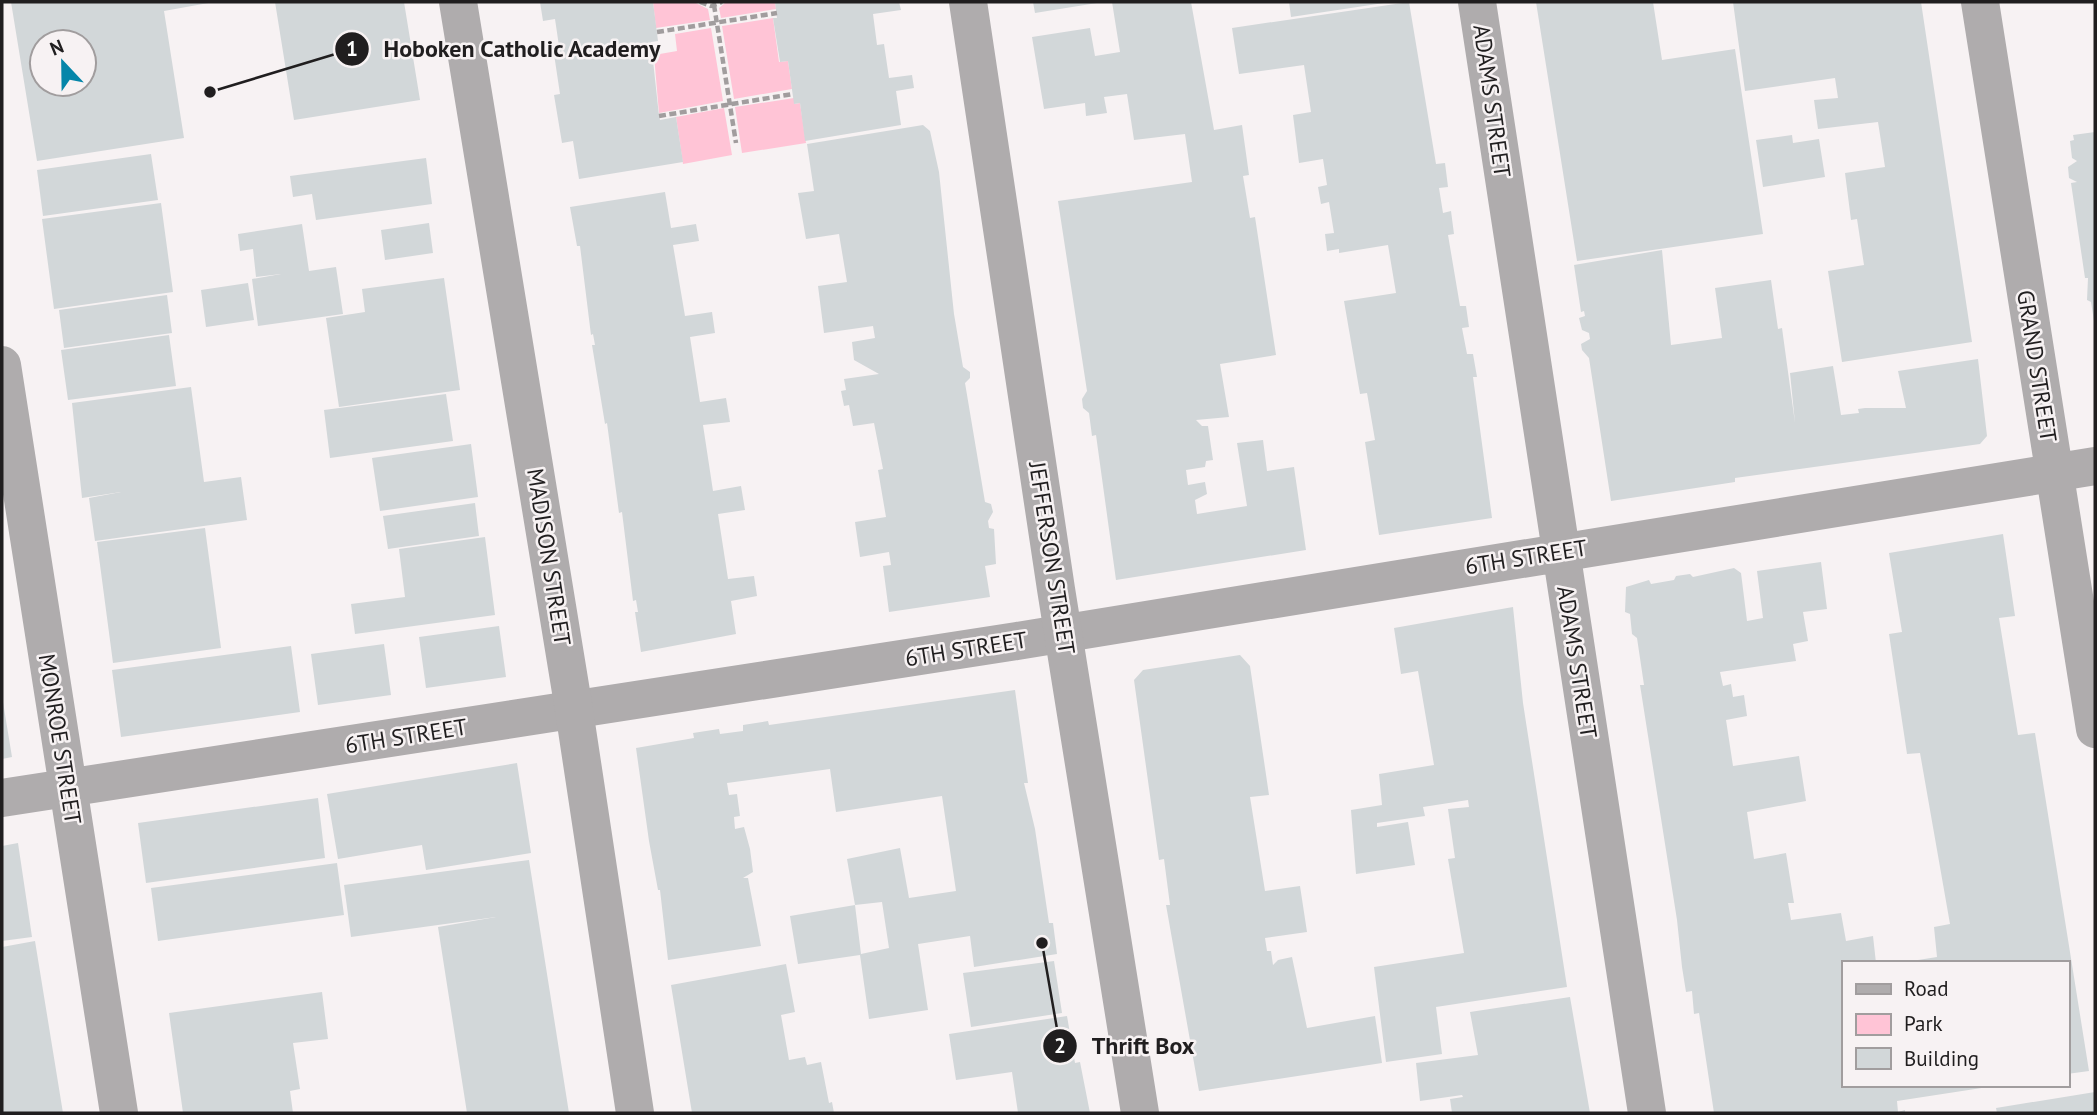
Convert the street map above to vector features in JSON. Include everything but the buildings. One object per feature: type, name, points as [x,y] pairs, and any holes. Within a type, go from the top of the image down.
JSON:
[{"type":"street","name":"MADISON STREET","points":[[458,2],[574,710],[635,1113]]},
{"type":"street","name":"JEFFERSON STREET","points":[[968,2],[1063,633],[1140,1113]]},
{"type":"street","name":"ADAMS STREET","points":[[1477,2],[1647,1113]]},
{"type":"street","name":"GRAND STREET","points":[[1980,2],[2095,729]]},
{"type":"street","name":"MONROE STREET","points":[[2,365],[119,1113]]},
{"type":"street","name":"6TH STREET","points":[[2,798],[1063,633],[2095,466]]},
{"type":"path","points":[[700,2],[713,5],[722,2]]},
{"type":"path","points":[[713,5],[736,143]]},
{"type":"path","points":[[657,32],[776,13]]},
{"type":"path","points":[[659,116],[793,94]]},
{"type":"green space","points":[[653,2],[694,2],[708,9],[710,20],[656,28]]},
{"type":"green space","points":[[726,2],[775,2],[776,9],[721,18],[719,8]]},
{"type":"green space","points":[[773,18],[779,62],[788,61],[792,89],[734,99],[722,26]]},
{"type":"green space","points":[[711,28],[723,101],[659,113],[654,55],[677,51],[675,34]]},
{"type":"green space","points":[[794,98],[794,104],[800,103],[806,143],[742,153],[735,107]]},
{"type":"green space","points":[[724,108],[732,155],[683,164],[676,117]]},
{"type":"place","name":"Hoboken Catholic Academy","points":[[210,92]]},
{"type":"place","name":"Thrift Box","points":[[1042,943]]}]
